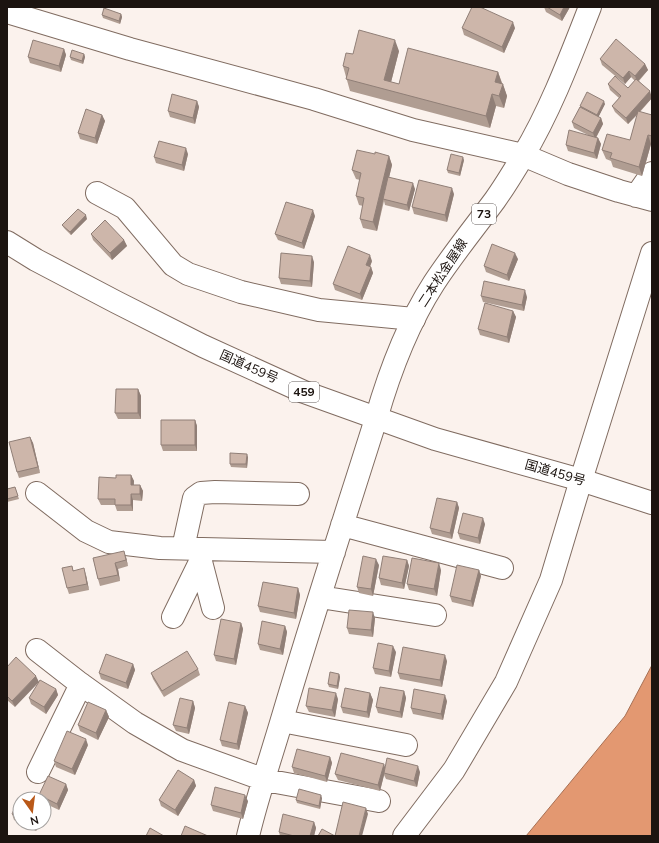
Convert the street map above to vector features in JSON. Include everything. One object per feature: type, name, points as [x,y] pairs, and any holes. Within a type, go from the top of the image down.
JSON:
[{"type":"main road","name":"二本松金屋線","points":[[248,836],[254,811],[342,525],[387,381],[401,344],[434,283],[496,198],[523,155],[547,110],[568,64],[590,7]]},
{"type":"main road","points":[[12,10],[130,49],[314,99],[413,130],[523,155],[568,174],[644,198],[652,173]]},
{"type":"main road","points":[[96,193],[125,208],[173,264],[188,274],[241,292],[319,310],[414,319]]},
{"type":"main road","name":"国道459号","points":[[7,242],[36,260],[96,292],[203,346],[304,392],[435,439],[581,480],[652,503]]},
{"type":"main road","points":[[404,836],[454,770],[506,682],[551,580],[652,253]]},
{"type":"main road","points":[[173,618],[194,552],[194,498],[201,493],[215,492],[298,494]]},
{"type":"main road","points":[[36,493],[86,531],[109,542],[194,552],[334,552]]},
{"type":"main road","points":[[342,525],[502,568]]},
{"type":"main road","points":[[194,552],[213,608]]},
{"type":"main road","points":[[320,597],[435,615]]},
{"type":"main road","points":[[37,650],[135,723],[182,750],[264,780],[379,801]]},
{"type":"main road","points":[[38,772],[81,684]]},
{"type":"main road","points":[[282,721],[406,745]]},
{"type":"shaded area","points":[[652,665],[652,836],[526,836],[625,716]]},
{"type":"building","points":[[472,7],[480,7],[513,22],[502,47],[462,28]]},
{"type":"building","points":[[547,7],[564,7],[560,15]]},
{"type":"building","points":[[104,8],[121,14],[119,21],[102,15]]},
{"type":"building","points":[[359,30],[395,40],[384,80],[399,84],[408,48],[498,72],[495,82],[503,84],[499,96],[492,94],[486,116],[346,79],[349,68],[343,66],[346,53],[353,54]]},
{"type":"building","points":[[616,39],[645,64],[635,76],[629,71],[623,78],[600,59]]},
{"type":"building","points":[[33,40],[64,49],[59,66],[28,57]]},
{"type":"building","points":[[72,50],[84,54],[82,61],[70,57]]},
{"type":"building","points":[[615,76],[628,88],[636,79],[650,91],[626,118],[612,106],[621,96],[608,84]]},
{"type":"building","points":[[587,92],[604,101],[597,115],[580,106]]},
{"type":"building","points":[[172,94],[197,101],[193,118],[168,111]]},
{"type":"building","points":[[580,107],[601,118],[593,133],[572,122]]},
{"type":"building","points":[[86,109],[102,115],[95,138],[78,133]]},
{"type":"building","points":[[638,111],[652,115],[652,136],[648,135],[639,167],[610,158],[612,153],[602,150],[607,134],[630,140]]},
{"type":"building","points":[[569,130],[598,138],[594,153],[566,145]]},
{"type":"building","points":[[159,141],[186,148],[182,165],[154,157]]},
{"type":"building","points":[[357,150],[375,154],[375,152],[389,156],[373,222],[360,219],[364,198],[356,196],[361,173],[352,170]]},
{"type":"building","points":[[451,154],[463,157],[459,173],[447,170]]},
{"type":"building","points":[[388,177],[413,183],[407,205],[383,199]]},
{"type":"building","points":[[419,180],[452,188],[445,215],[412,207]]},
{"type":"building","points":[[286,202],[313,210],[302,243],[275,234]]},
{"type":"building","points":[[78,209],[86,215],[70,232],[62,225]]},
{"type":"building","points":[[105,220],[124,240],[110,253],[91,234]]},
{"type":"building","points":[[492,244],[515,253],[507,275],[484,266]]},
{"type":"building","points":[[348,246],[370,255],[366,265],[371,267],[360,294],[333,284]]},
{"type":"building","points":[[281,253],[312,256],[310,281],[279,278]]},
{"type":"building","points":[[484,281],[525,290],[522,305],[481,296]]},
{"type":"building","points":[[485,303],[513,311],[507,337],[478,329]]},
{"type":"building","points":[[116,389],[138,389],[138,413],[115,413]]},
{"type":"building","points":[[161,420],[195,420],[195,445],[161,445]]},
{"type":"building","points":[[30,437],[38,467],[17,472],[9,442]]},
{"type":"building","points":[[230,453],[247,454],[246,464],[230,464]]},
{"type":"building","points":[[116,475],[131,475],[131,485],[140,485],[140,494],[131,494],[131,505],[115,505],[115,499],[98,499],[99,477],[116,478]]},
{"type":"building","points":[[15,487],[18,496],[7,499],[7,489]]},
{"type":"building","points":[[437,498],[457,502],[450,533],[430,528]]},
{"type":"building","points":[[463,513],[483,518],[478,538],[458,533]]},
{"type":"building","points":[[124,551],[126,560],[115,563],[118,575],[98,579],[93,558]]},
{"type":"building","points":[[363,556],[376,559],[371,589],[357,587]]},
{"type":"building","points":[[383,556],[407,560],[402,583],[379,578]]},
{"type":"building","points":[[412,558],[439,563],[434,589],[407,584]]},
{"type":"building","points":[[457,565],[479,570],[471,601],[450,596]]},
{"type":"building","points":[[72,566],[73,571],[84,568],[87,584],[67,588],[62,568]]},
{"type":"building","points":[[263,582],[298,588],[294,613],[258,606]]},
{"type":"building","points":[[349,610],[373,612],[371,630],[347,628]]},
{"type":"building","points":[[221,619],[241,623],[234,659],[214,655]]},
{"type":"building","points":[[262,621],[285,626],[280,649],[258,644]]},
{"type":"building","points":[[378,643],[393,646],[389,671],[373,668]]},
{"type":"building","points":[[403,647],[445,655],[440,680],[398,673]]},
{"type":"building","points":[[187,651],[198,669],[162,691],[151,673]]},
{"type":"building","points":[[106,654],[133,664],[126,683],[99,673]]},
{"type":"building","points":[[16,657],[36,676],[12,701],[7,696],[7,667]]},
{"type":"building","points":[[330,672],[339,674],[337,686],[328,684]]},
{"type":"building","points":[[40,680],[56,689],[44,707],[29,698]]},
{"type":"building","points":[[380,687],[404,691],[400,712],[376,707]]},
{"type":"building","points":[[309,688],[336,693],[332,710],[306,706]]},
{"type":"building","points":[[345,688],[370,693],[367,712],[341,707]]},
{"type":"building","points":[[414,689],[445,695],[441,714],[411,708]]},
{"type":"building","points":[[180,698],[193,701],[187,728],[173,725]]},
{"type":"building","points":[[88,702],[106,710],[96,733],[78,725]]},
{"type":"building","points":[[229,702],[245,706],[237,744],[220,740]]},
{"type":"building","points":[[67,731],[86,739],[72,769],[54,761]]},
{"type":"building","points":[[297,749],[330,757],[325,776],[292,767]]},
{"type":"building","points":[[341,753],[384,764],[378,785],[335,774]]},
{"type":"building","points":[[387,758],[418,766],[414,781],[384,773]]},
{"type":"building","points":[[178,770],[194,780],[175,810],[159,800]]},
{"type":"building","points":[[48,776],[66,784],[57,804],[52,802],[52,791],[41,791]]},
{"type":"building","points":[[215,787],[245,795],[241,813],[211,805]]},
{"type":"building","points":[[299,789],[321,795],[319,806],[296,800]]},
{"type":"building","points":[[343,802],[366,808],[359,836],[335,836]]},
{"type":"building","points":[[283,814],[314,822],[310,836],[294,836],[279,832]]},
{"type":"building","points":[[185,826],[208,836],[181,836]]},
{"type":"building","points":[[150,828],[164,836],[146,836]]},
{"type":"building","points":[[322,829],[335,836],[318,836]]}]
